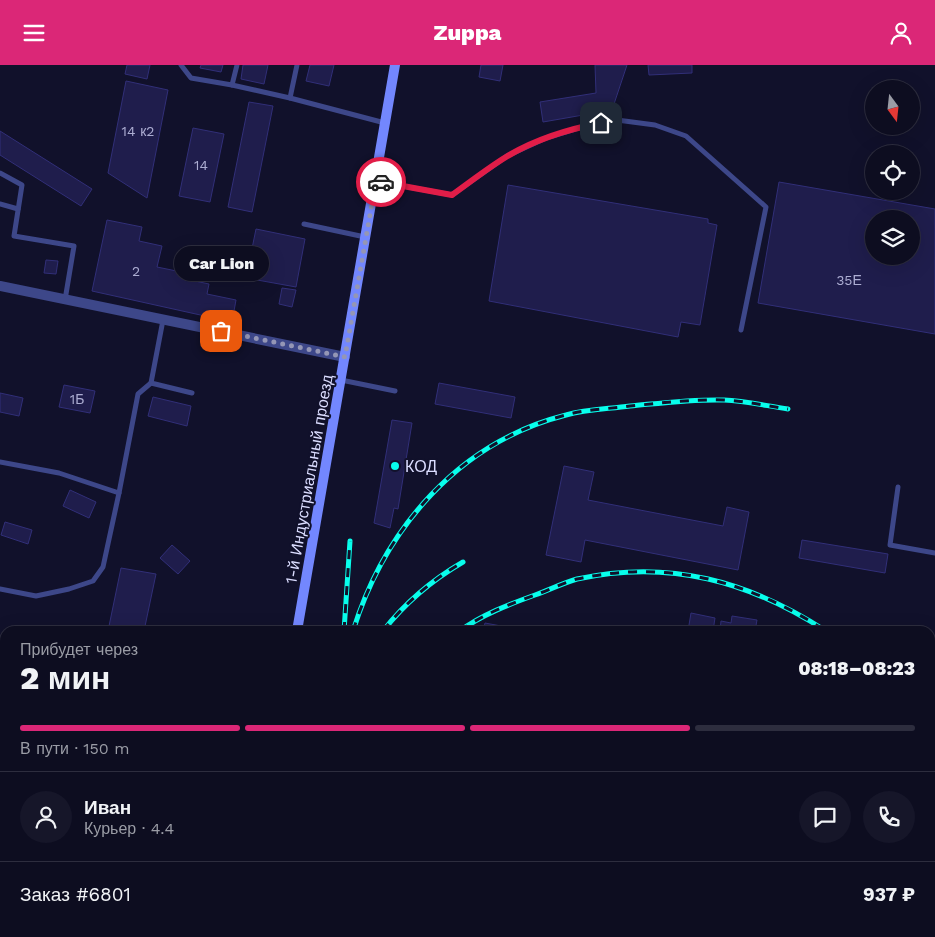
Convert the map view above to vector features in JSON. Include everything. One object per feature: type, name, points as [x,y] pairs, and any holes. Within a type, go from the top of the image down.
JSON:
[{"type":"street","name":"1-й Индустриальный проезд","points":[[299,626],[395,65]]},
{"type":"street","points":[[0,286],[345,357]]},
{"type":"lane","points":[[181,65],[192,79],[232,85],[290,98],[385,123]]},
{"type":"lane","points":[[232,85],[237,65]]},
{"type":"lane","points":[[290,98],[297,65]]},
{"type":"lane","points":[[376,181],[452,195],[507,156],[546,138],[585,126],[617,120],[655,125],[686,136],[766,207],[741,330]]},
{"type":"lane","points":[[0,173],[22,185],[14,236],[74,246],[65,299]]},
{"type":"lane","points":[[0,204],[18,209]]},
{"type":"lane","points":[[304,224],[366,237]]},
{"type":"lane","points":[[0,589],[36,595],[69,589],[93,581],[103,567],[138,394],[151,383],[163,320]]},
{"type":"lane","points":[[341,380],[395,391]]},
{"type":"lane","points":[[151,383],[192,393]]},
{"type":"lane","points":[[0,462],[59,473],[119,493]]},
{"type":"lane","points":[[898,487],[890,545],[935,553]]},
{"type":"building","points":[[127,65],[150,65],[147,79],[125,74]]},
{"type":"building","points":[[201,65],[223,65],[221,72],[200,68]]},
{"type":"building","points":[[243,65],[268,65],[264,84],[241,79]]},
{"type":"building","points":[[310,65],[334,65],[329,86],[306,81]]},
{"type":"building","points":[[481,65],[503,65],[500,81],[479,77]]},
{"type":"building","points":[[595,65],[627,65],[612,110],[543,122],[540,102],[596,93]]},
{"type":"building","points":[[648,65],[692,65],[692,73],[649,75]]},
{"type":"building","points":[[126,81],[168,90],[147,198],[108,173]]},
{"type":"building","points":[[249,102],[273,106],[252,212],[228,207]]},
{"type":"building","points":[[193,128],[224,134],[210,202],[179,196]]},
{"type":"building","points":[[0,131],[92,189],[81,206],[0,155]]},
{"type":"building","points":[[779,182],[865,197],[865,200],[883,200],[935,209],[935,334],[758,303]]},
{"type":"building","points":[[508,185],[708,219],[708,223],[717,225],[700,325],[681,322],[678,337],[489,301]]},
{"type":"building","points":[[107,220],[142,227],[139,241],[162,246],[157,267],[196,275],[195,281],[209,284],[207,294],[236,300],[232,322],[92,291]]},
{"type":"building","points":[[256,229],[305,239],[296,287],[246,278]]},
{"type":"building","points":[[46,260],[58,261],[56,274],[44,273]]},
{"type":"building","points":[[282,288],[296,290],[292,307],[279,304]]},
{"type":"building","points":[[439,383],[515,397],[511,418],[435,404]]},
{"type":"building","points":[[64,385],[95,391],[90,413],[59,407]]},
{"type":"building","points":[[0,393],[23,398],[19,416],[0,412]]},
{"type":"building","points":[[153,397],[191,406],[187,426],[148,416]]},
{"type":"building","name":"КОД","points":[[392,420],[412,423],[398,509],[394,508],[390,528],[374,523]]},
{"type":"building","points":[[564,466],[594,472],[588,500],[723,526],[727,507],[749,512],[738,570],[585,540],[581,562],[546,555]]},
{"type":"building","points":[[70,490],[96,502],[89,518],[63,506]]},
{"type":"building","points":[[5,522],[32,530],[28,544],[1,535]]},
{"type":"building","points":[[802,540],[888,554],[885,573],[799,558]]},
{"type":"building","points":[[172,545],[190,561],[178,574],[160,558]]},
{"type":"building","points":[[121,568],[156,574],[145,626],[109,626]]},
{"type":"building","points":[[691,613],[715,618],[714,626],[689,626]]},
{"type":"building","points":[[732,616],[757,620],[756,626],[720,626],[721,621],[731,623]]},
{"type":"building","points":[[485,623],[501,626],[484,626]]},
{"type":"railway","points":[[355,626],[367,593],[385,558],[406,525],[431,494],[460,468],[492,446],[527,428],[566,415],[590,410],[677,401],[740,401],[788,409]]},
{"type":"railway","points":[[344,626],[350,541]]},
{"type":"railway","points":[[387,626],[400,611],[420,593],[441,576],[463,562]]},
{"type":"railway","points":[[468,626],[496,610],[577,579],[611,573],[644,572],[676,573],[738,587],[768,599],[817,626]]},
{"type":"way so far","points":[[221,331],[345,357],[376,181],[381,182]]},
{"type":"place","name":"Car Lion","points":[[221,331]]},
{"type":"place","name":"КОД","points":[[395,466]]},
{"type":"route","points":[[381,182],[452,195],[507,156],[546,138],[601,123]]}]
